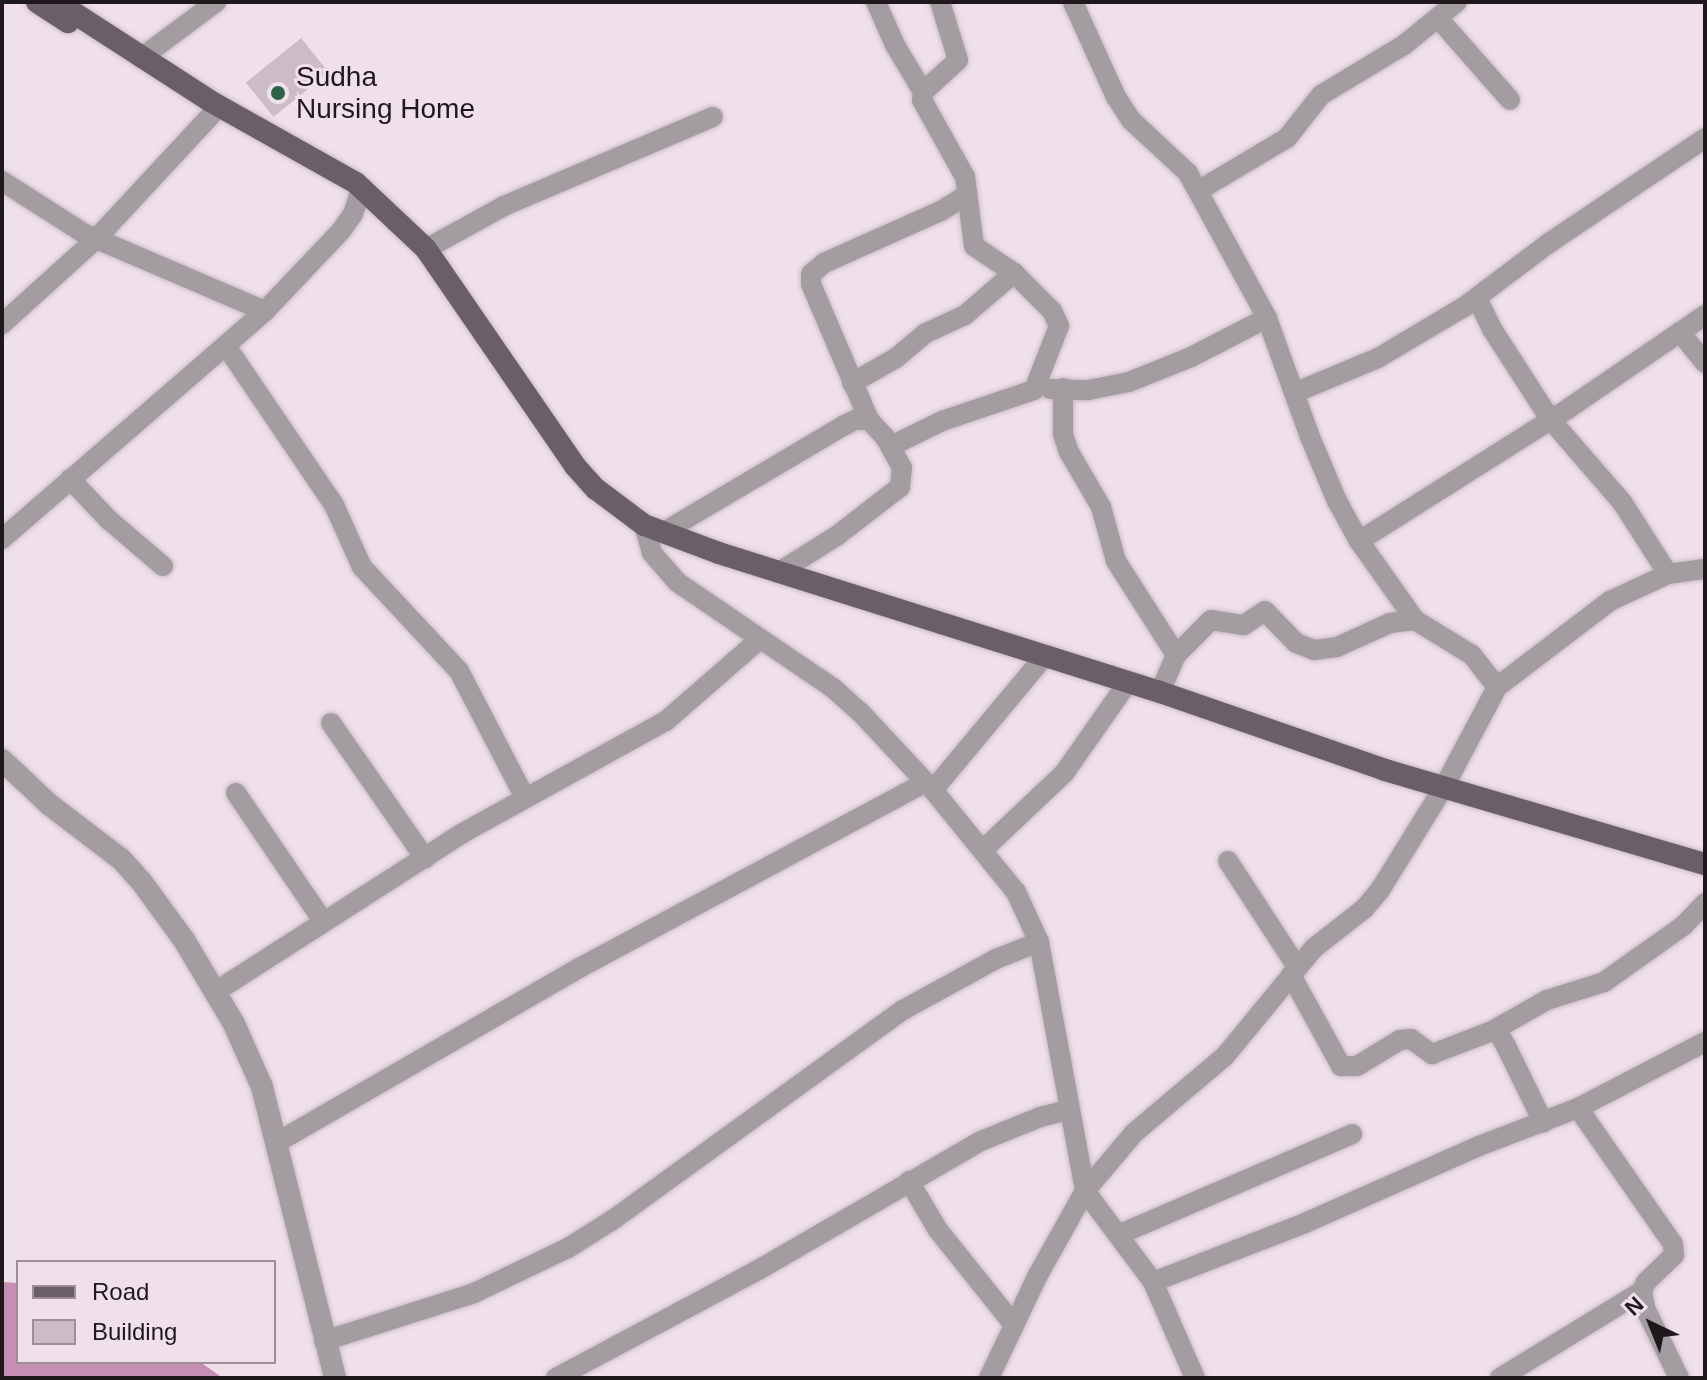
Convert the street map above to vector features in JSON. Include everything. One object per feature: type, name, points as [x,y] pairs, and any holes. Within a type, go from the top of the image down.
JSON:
[{"type":"main road","points":[[37,2],[212,114],[350,192],[363,193]]},
{"type":"main road","points":[[57,2],[210,101],[356,183],[363,193],[426,249],[575,466],[596,489],[653,529],[1160,692],[1385,770],[1445,785],[1705,864]]},
{"type":"street","points":[[141,58],[216,2]]},
{"type":"street","points":[[876,2],[895,45],[923,92],[922,100],[928,116],[965,177],[974,246],[1014,273],[1052,311],[1059,326],[1034,390]]},
{"type":"street","points":[[923,92],[958,60],[940,2]]},
{"type":"street","points":[[1073,2],[1116,97],[1131,120],[1188,173],[1267,318],[1337,501],[1359,541],[1415,620],[1472,655],[1497,687]]},
{"type":"street","points":[[1198,191],[1287,138],[1321,95],[1404,45],[1457,2]]},
{"type":"street","points":[[1438,18],[1510,100]]},
{"type":"street","points":[[2,324],[96,239],[212,114]]},
{"type":"street","points":[[426,249],[504,206],[713,117]]},
{"type":"street","points":[[1294,393],[1378,358],[1477,298],[1549,243],[1705,138]]},
{"type":"street","points":[[2,181],[96,239],[265,311]]},
{"type":"street","points":[[2,539],[265,311],[341,231],[363,193]]},
{"type":"street","points":[[779,572],[848,528],[900,487],[902,468],[891,446],[869,420],[811,284],[811,274],[824,263],[941,211],[967,195]]},
{"type":"street","points":[[852,383],[896,358],[926,333],[965,315],[1014,273]]},
{"type":"street","points":[[1477,298],[1492,329],[1550,419],[1622,502],[1668,574]]},
{"type":"street","points":[[1359,541],[1705,315]]},
{"type":"street","points":[[891,446],[942,421],[1034,390],[1088,390],[1129,382],[1191,357],[1267,318]]},
{"type":"street","points":[[1680,332],[1705,363]]},
{"type":"street","points":[[226,346],[334,505],[362,567],[378,588],[447,655],[459,671],[524,796]]},
{"type":"street","points":[[1063,388],[1066,443],[1101,507],[1116,561],[1176,655]]},
{"type":"street","points":[[869,420],[855,420],[843,426],[653,529],[652,553],[677,582],[833,688],[930,786],[1016,892],[1039,942],[1085,1191],[1153,1282],[1195,1378]]},
{"type":"street","points":[[70,479],[109,520],[163,566]]},
{"type":"street","points":[[989,1378],[1085,1191],[1134,1133],[1225,1056],[1294,971],[1380,890],[1445,785],[1497,687],[1610,601],[1668,574],[1705,569]]},
{"type":"street","points":[[1160,692],[1176,655],[1211,620],[1244,625],[1265,611],[1296,643],[1314,650],[1337,647],[1390,623],[1415,620]]},
{"type":"street","points":[[215,992],[524,796],[666,721],[759,640]]},
{"type":"street","points":[[276,1143],[570,973],[930,786],[1044,657]]},
{"type":"street","points":[[984,849],[1065,772],[1128,682]]},
{"type":"street","points":[[331,723],[425,858]]},
{"type":"street","points":[[2,760],[50,805],[121,859],[141,881],[215,992],[250,1055],[276,1143],[335,1378]]},
{"type":"street","points":[[236,793],[323,921]]},
{"type":"street","points":[[1228,861],[1294,971],[1338,1061],[1346,1069],[1357,1066],[1400,1040],[1411,1039],[1432,1054],[1492,1031],[1547,1000],[1604,982],[1683,926],[1705,903]]},
{"type":"street","points":[[324,1341],[474,1293],[568,1248],[614,1219],[903,1010],[996,959],[1039,942]]},
{"type":"street","points":[[1492,1031],[1499,1034],[1506,1046],[1543,1122]]},
{"type":"street","points":[[1153,1282],[1305,1223],[1479,1146],[1578,1108],[1705,1042]]},
{"type":"street","points":[[1578,1108],[1673,1244],[1674,1255],[1646,1282],[1642,1291],[1645,1308],[1679,1378]]},
{"type":"street","points":[[556,1378],[760,1269],[909,1181],[1008,1128],[1068,1110]]},
{"type":"street","points":[[1118,1235],[1352,1134]]},
{"type":"street","points":[[909,1181],[938,1230],[1014,1325]]},
{"type":"street","points":[[1500,1378],[1642,1291]]},
{"type":"shaded area","points":[[2,1282],[16,1283],[16,1364],[203,1364],[223,1378],[2,1378]]},
{"type":"building","points":[[301,38],[329,72],[274,117],[246,83]]},
{"type":"place","name":"Sudha Nursing Home","points":[[278,93]]}]
